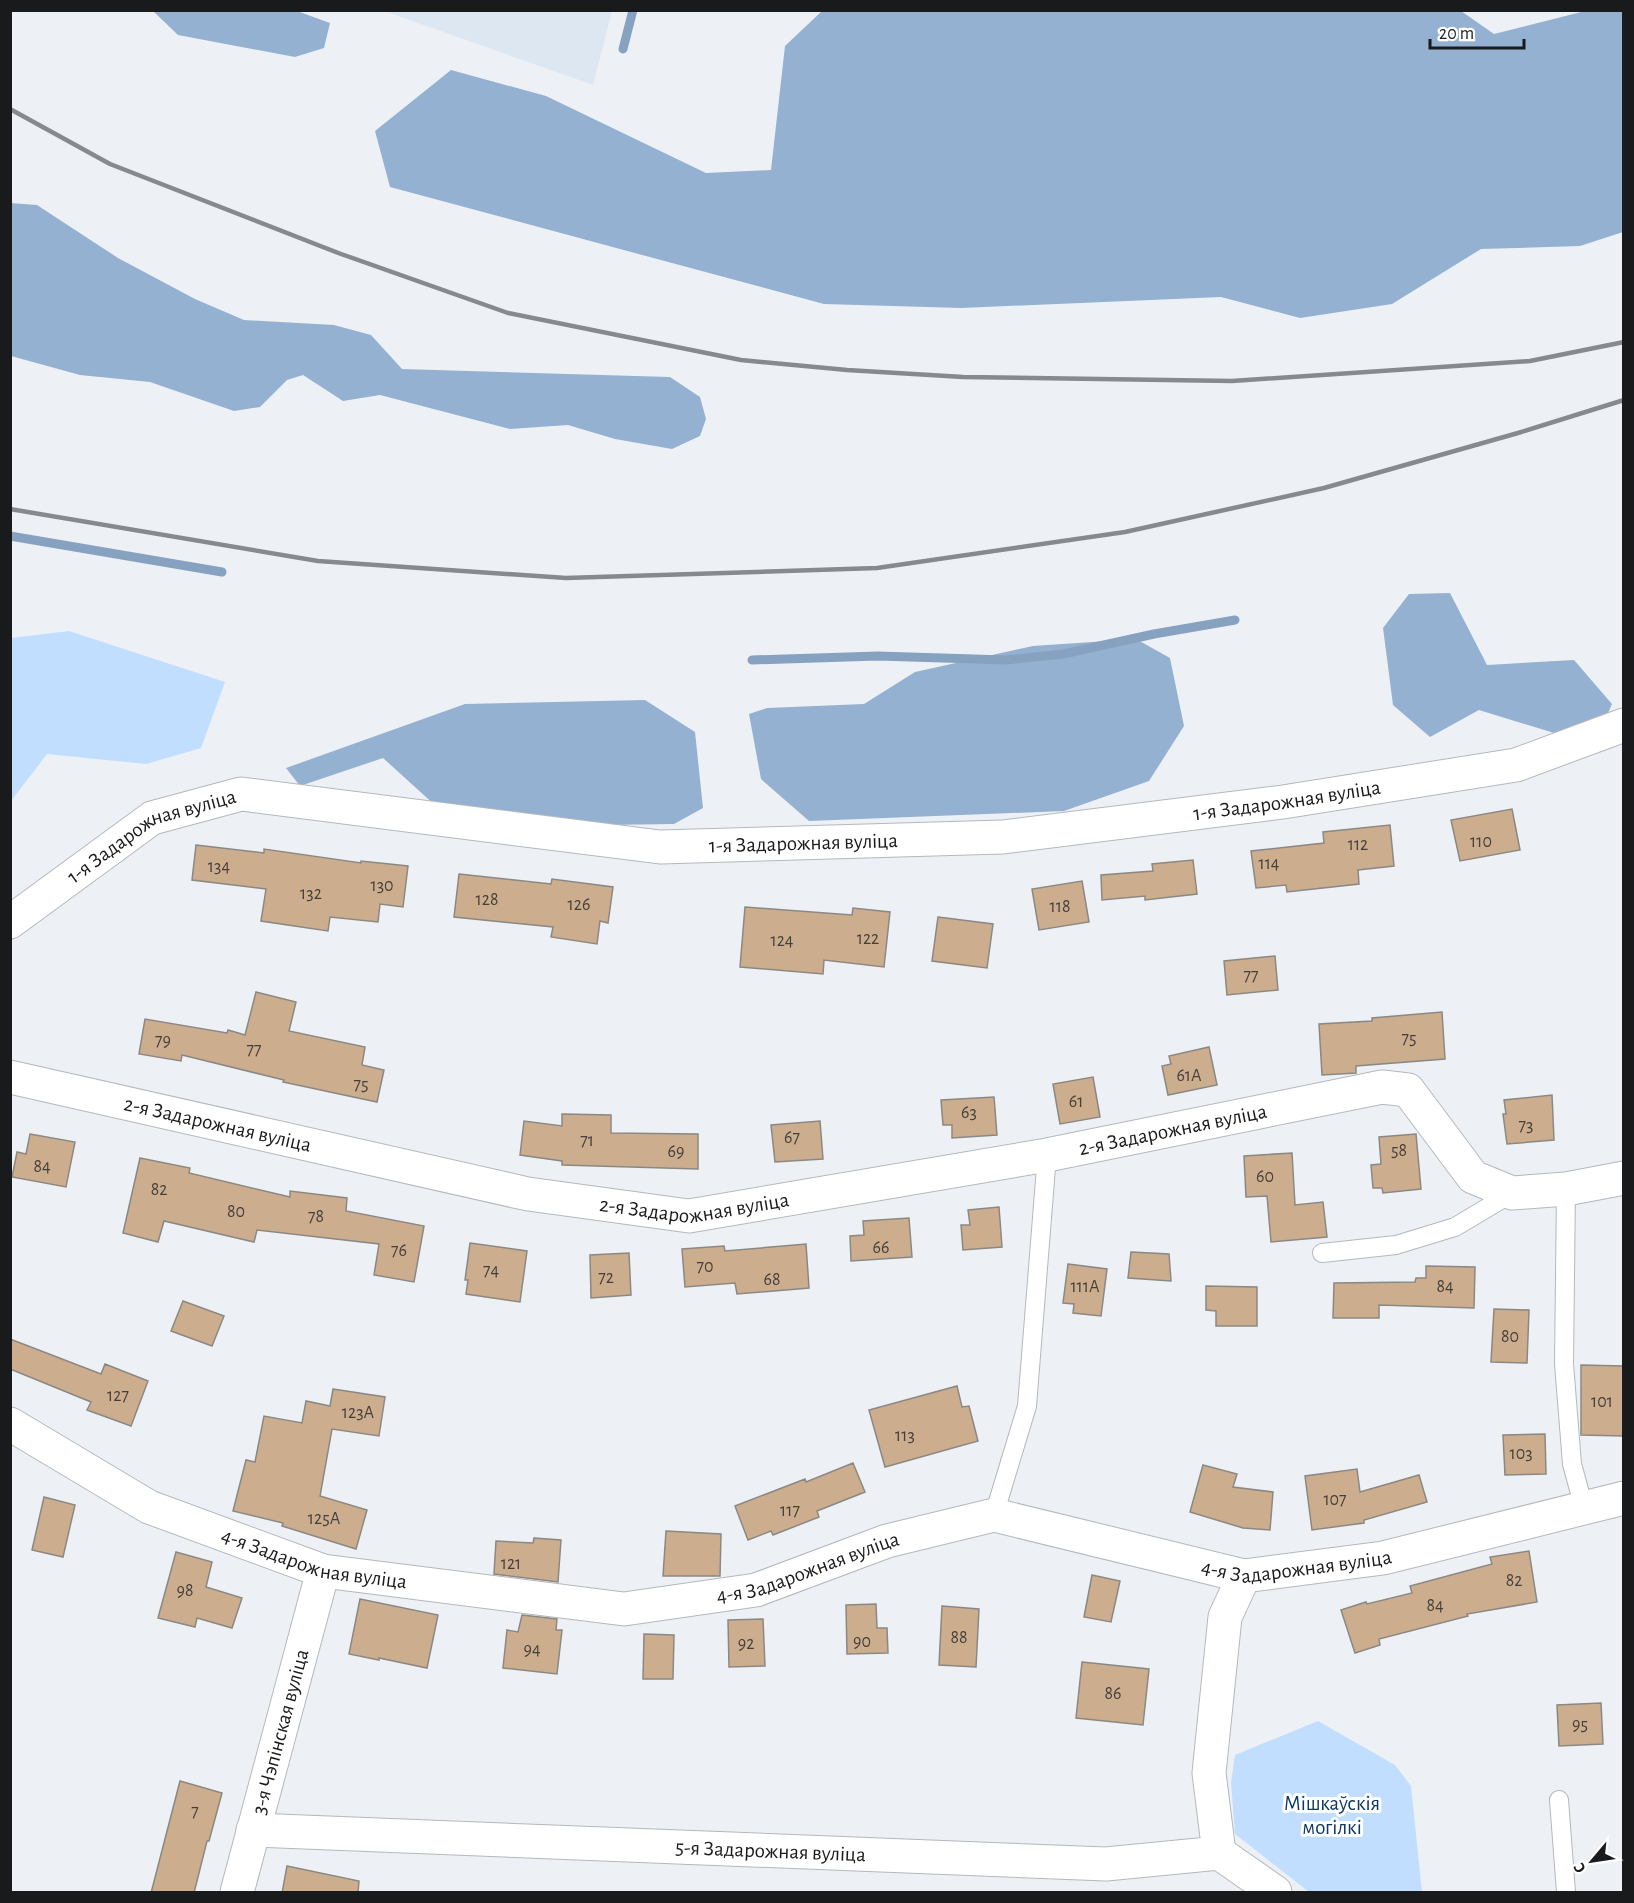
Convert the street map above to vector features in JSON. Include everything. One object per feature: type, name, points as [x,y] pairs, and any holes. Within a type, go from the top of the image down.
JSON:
[{"type":"street","name":"1-я Задарожная вуліца","points":[[10,922],[152,818],[241,794],[660,847],[1003,837],[1283,802],[1516,765],[1623,725]]},
{"type":"street","name":"2-я Задарожная вуліца","points":[[10,1077],[528,1194],[689,1216],[1047,1155],[1382,1087],[1408,1090],[1473,1177],[1512,1193]]},
{"type":"street","points":[[1512,1193],[1566,1189],[1623,1178]]},
{"type":"street","name":"4-я Задарожная вуліца","points":[[10,1424],[149,1507],[323,1571],[624,1609],[756,1590],[887,1540],[994,1515],[1244,1576],[1383,1558],[1623,1498]]},
{"type":"street","name":"3-я Чэпінская вуліца","points":[[237,1893],[323,1571]]},
{"type":"street","points":[[1244,1576],[1225,1617],[1209,1773],[1219,1853],[1275,1893]]},
{"type":"street","name":"5-я Задарожная вуліца","points":[[252,1830],[1106,1864],[1219,1853]]},
{"type":"lane","points":[[994,1515],[1027,1406],[1047,1155]]},
{"type":"lane","points":[[1566,1189],[1564,1364],[1572,1464],[1584,1508]]},
{"type":"lane","points":[[1322,1253],[1396,1245],[1455,1227],[1512,1193]]},
{"type":"lane","points":[[1559,1800],[1566,1893]]},
{"type":"shaded area","points":[[612,10],[593,85],[384,11]]},
{"type":"shaded area","points":[[153,11],[297,11],[330,23],[324,48],[295,57],[178,35]]},
{"type":"shaded area","points":[[822,11],[1461,11],[1494,34],[1585,11],[1623,11],[1623,232],[1580,246],[1481,249],[1392,304],[1300,318],[1221,297],[961,308],[824,304],[390,187],[375,131],[451,70],[546,96],[706,173],[771,170],[785,46]]},
{"type":"shaded area","points":[[10,203],[37,205],[118,258],[195,299],[244,320],[334,325],[371,335],[402,369],[670,377],[700,397],[706,419],[700,436],[672,449],[615,439],[568,425],[510,429],[380,395],[343,401],[303,375],[287,380],[260,407],[234,411],[150,382],[80,375],[11,356]]},
{"type":"shaded area","points":[[1450,593],[1487,665],[1574,660],[1612,704],[1605,720],[1554,733],[1479,710],[1430,737],[1393,705],[1383,628],[1409,594]]},
{"type":"shaded area","points":[[1136,639],[1170,658],[1184,726],[1149,781],[1064,811],[809,821],[761,779],[749,714],[767,708],[864,704],[915,672],[1033,646]]},
{"type":"shaded area","points":[[645,700],[695,732],[703,808],[674,824],[604,825],[437,807],[383,758],[300,786],[286,768],[465,704]]},
{"type":"green space","points":[[69,631],[225,682],[201,748],[146,764],[47,754],[11,801],[11,638]]},
{"type":"green space","name":"Мішкаўскія могілкі","points":[[1318,1721],[1395,1765],[1411,1786],[1422,1892],[1309,1892],[1235,1834],[1231,1783],[1235,1755]]},
{"type":"building","points":[[1512,809],[1520,850],[1460,861],[1451,820]]},
{"type":"building","points":[[1390,825],[1394,866],[1358,870],[1359,884],[1287,892],[1286,885],[1256,888],[1251,851],[1324,843],[1323,832]]},
{"type":"building","points":[[196,845],[264,853],[264,849],[361,863],[361,861],[408,866],[403,907],[380,904],[378,922],[330,917],[328,931],[261,921],[266,889],[192,880]]},
{"type":"building","points":[[1193,860],[1197,894],[1145,900],[1145,896],[1102,900],[1101,875],[1153,871],[1152,864]]},
{"type":"building","points":[[459,874],[551,884],[552,879],[613,887],[608,923],[600,921],[597,944],[551,937],[553,927],[454,917]]},
{"type":"building","points":[[1082,881],[1089,922],[1039,930],[1032,889]]},
{"type":"building","points":[[745,907],[852,915],[853,908],[890,912],[884,967],[824,960],[823,974],[740,967]]},
{"type":"building","points":[[938,917],[993,924],[987,968],[932,961]]},
{"type":"building","points":[[1275,956],[1278,990],[1227,995],[1224,961]]},
{"type":"building","points":[[256,992],[296,1002],[289,1031],[365,1047],[362,1065],[384,1070],[377,1102],[283,1082],[284,1080],[182,1055],[181,1061],[139,1054],[145,1019],[227,1033],[228,1030],[245,1035]]},
{"type":"building","points":[[1442,1012],[1445,1059],[1356,1066],[1356,1073],[1322,1075],[1319,1024],[1372,1021],[1372,1018]]},
{"type":"building","points":[[1209,1047],[1217,1085],[1168,1095],[1162,1066],[1171,1064],[1169,1056]]},
{"type":"building","points":[[1093,1077],[1100,1117],[1060,1124],[1053,1084]]},
{"type":"building","points":[[1552,1095],[1554,1140],[1507,1144],[1503,1114],[1506,1114],[1504,1100]]},
{"type":"building","points":[[994,1097],[997,1135],[952,1138],[952,1125],[943,1125],[941,1100]]},
{"type":"building","points":[[562,1114],[611,1115],[611,1133],[698,1134],[698,1169],[562,1165],[562,1161],[520,1155],[524,1121],[562,1126]]},
{"type":"building","points":[[820,1121],[823,1159],[775,1162],[771,1125]]},
{"type":"building","points":[[30,1134],[75,1142],[66,1187],[12,1177],[17,1152],[26,1154]]},
{"type":"building","points":[[1416,1134],[1421,1189],[1383,1193],[1382,1188],[1373,1188],[1371,1165],[1381,1164],[1379,1137]]},
{"type":"building","points":[[1292,1153],[1295,1205],[1323,1202],[1327,1237],[1271,1242],[1267,1196],[1246,1197],[1244,1156]]},
{"type":"building","points":[[140,1158],[190,1168],[189,1173],[290,1197],[290,1191],[347,1198],[346,1211],[424,1226],[414,1282],[374,1275],[379,1244],[257,1230],[254,1242],[164,1221],[158,1242],[123,1233]]},
{"type":"building","points":[[999,1207],[1002,1247],[963,1250],[961,1225],[970,1225],[968,1210]]},
{"type":"building","points":[[909,1218],[912,1257],[851,1261],[850,1236],[864,1235],[863,1221]]},
{"type":"building","points":[[470,1243],[527,1251],[520,1302],[466,1294],[468,1280],[465,1280]]},
{"type":"building","points":[[806,1244],[809,1288],[737,1294],[735,1283],[685,1287],[682,1249],[724,1246],[725,1251]]},
{"type":"building","points":[[1131,1252],[1169,1254],[1171,1281],[1128,1278]]},
{"type":"building","points":[[629,1253],[631,1295],[591,1298],[590,1255]]},
{"type":"building","points":[[1068,1264],[1107,1269],[1101,1316],[1073,1313],[1074,1304],[1063,1303]]},
{"type":"building","points":[[1426,1266],[1475,1267],[1474,1308],[1379,1305],[1379,1318],[1333,1318],[1334,1283],[1415,1282],[1416,1278],[1426,1278]]},
{"type":"building","points":[[1206,1286],[1257,1287],[1257,1326],[1216,1326],[1216,1311],[1206,1310]]},
{"type":"building","points":[[183,1301],[224,1316],[212,1346],[171,1331]]},
{"type":"building","points":[[1494,1309],[1529,1310],[1527,1363],[1491,1362]]},
{"type":"building","points":[[10,1339],[101,1374],[105,1364],[148,1381],[131,1426],[87,1410],[91,1402],[10,1369]]},
{"type":"building","points":[[1581,1365],[1623,1366],[1623,1436],[1581,1435]]},
{"type":"building","points":[[957,1386],[962,1407],[969,1406],[978,1441],[885,1467],[869,1410]]},
{"type":"building","points":[[333,1389],[385,1397],[379,1436],[332,1429],[320,1496],[367,1510],[356,1549],[282,1526],[283,1523],[233,1511],[246,1460],[255,1462],[264,1416],[302,1423],[306,1401],[330,1406]]},
{"type":"building","points":[[1545,1434],[1546,1474],[1505,1475],[1503,1435]]},
{"type":"building","points":[[853,1463],[865,1492],[817,1511],[819,1517],[773,1535],[771,1531],[748,1540],[735,1506]]},
{"type":"building","points":[[1203,1465],[1237,1474],[1233,1487],[1273,1492],[1270,1530],[1243,1528],[1190,1512]]},
{"type":"building","points":[[1357,1469],[1360,1492],[1419,1475],[1427,1502],[1364,1520],[1364,1523],[1312,1530],[1305,1476]]},
{"type":"building","points":[[44,1497],[75,1505],[63,1557],[32,1550]]},
{"type":"building","points":[[666,1531],[721,1534],[720,1576],[663,1576]]},
{"type":"building","points":[[534,1538],[561,1540],[558,1582],[494,1574],[496,1541],[533,1543]]},
{"type":"building","points":[[1529,1551],[1537,1602],[1467,1614],[1468,1616],[1379,1639],[1380,1645],[1355,1653],[1341,1610],[1366,1602],[1367,1604],[1412,1593],[1410,1586],[1492,1564],[1490,1557]]},
{"type":"building","points":[[176,1552],[212,1562],[206,1587],[242,1598],[232,1628],[197,1618],[195,1627],[158,1618]]},
{"type":"building","points":[[1092,1575],[1120,1581],[1111,1622],[1084,1617]]},
{"type":"building","points":[[360,1599],[438,1615],[427,1668],[349,1654]]},
{"type":"building","points":[[876,1604],[877,1628],[887,1628],[888,1653],[847,1654],[846,1605]]},
{"type":"building","points":[[942,1606],[979,1609],[976,1667],[939,1665]]},
{"type":"building","points":[[522,1615],[557,1619],[556,1630],[562,1630],[557,1674],[503,1668],[507,1630],[518,1632]]},
{"type":"building","points":[[763,1619],[765,1666],[729,1667],[728,1620]]},
{"type":"building","points":[[644,1634],[674,1635],[673,1679],[643,1679]]},
{"type":"building","points":[[1082,1662],[1149,1669],[1143,1725],[1076,1718]]},
{"type":"building","points":[[1601,1703],[1603,1744],[1559,1746],[1557,1705]]},
{"type":"building","points":[[180,1781],[222,1793],[194,1893],[151,1893]]},
{"type":"building","points":[[287,1866],[359,1881],[358,1893],[282,1893]]},
{"type":"waterway","points":[[623,49],[633,10]]},
{"type":"waterway","points":[[10,536],[222,572]]},
{"type":"waterway","points":[[752,660],[878,656],[1006,660],[1063,654],[1154,634],[1235,620]]},
{"type":"railway","points":[[10,109],[110,164],[341,254],[508,313],[741,360],[847,370],[963,377],[1232,381],[1530,361],[1624,342]]},
{"type":"railway","points":[[10,509],[318,561],[566,578],[877,568],[1125,532],[1324,488],[1518,433],[1624,400]]}]
